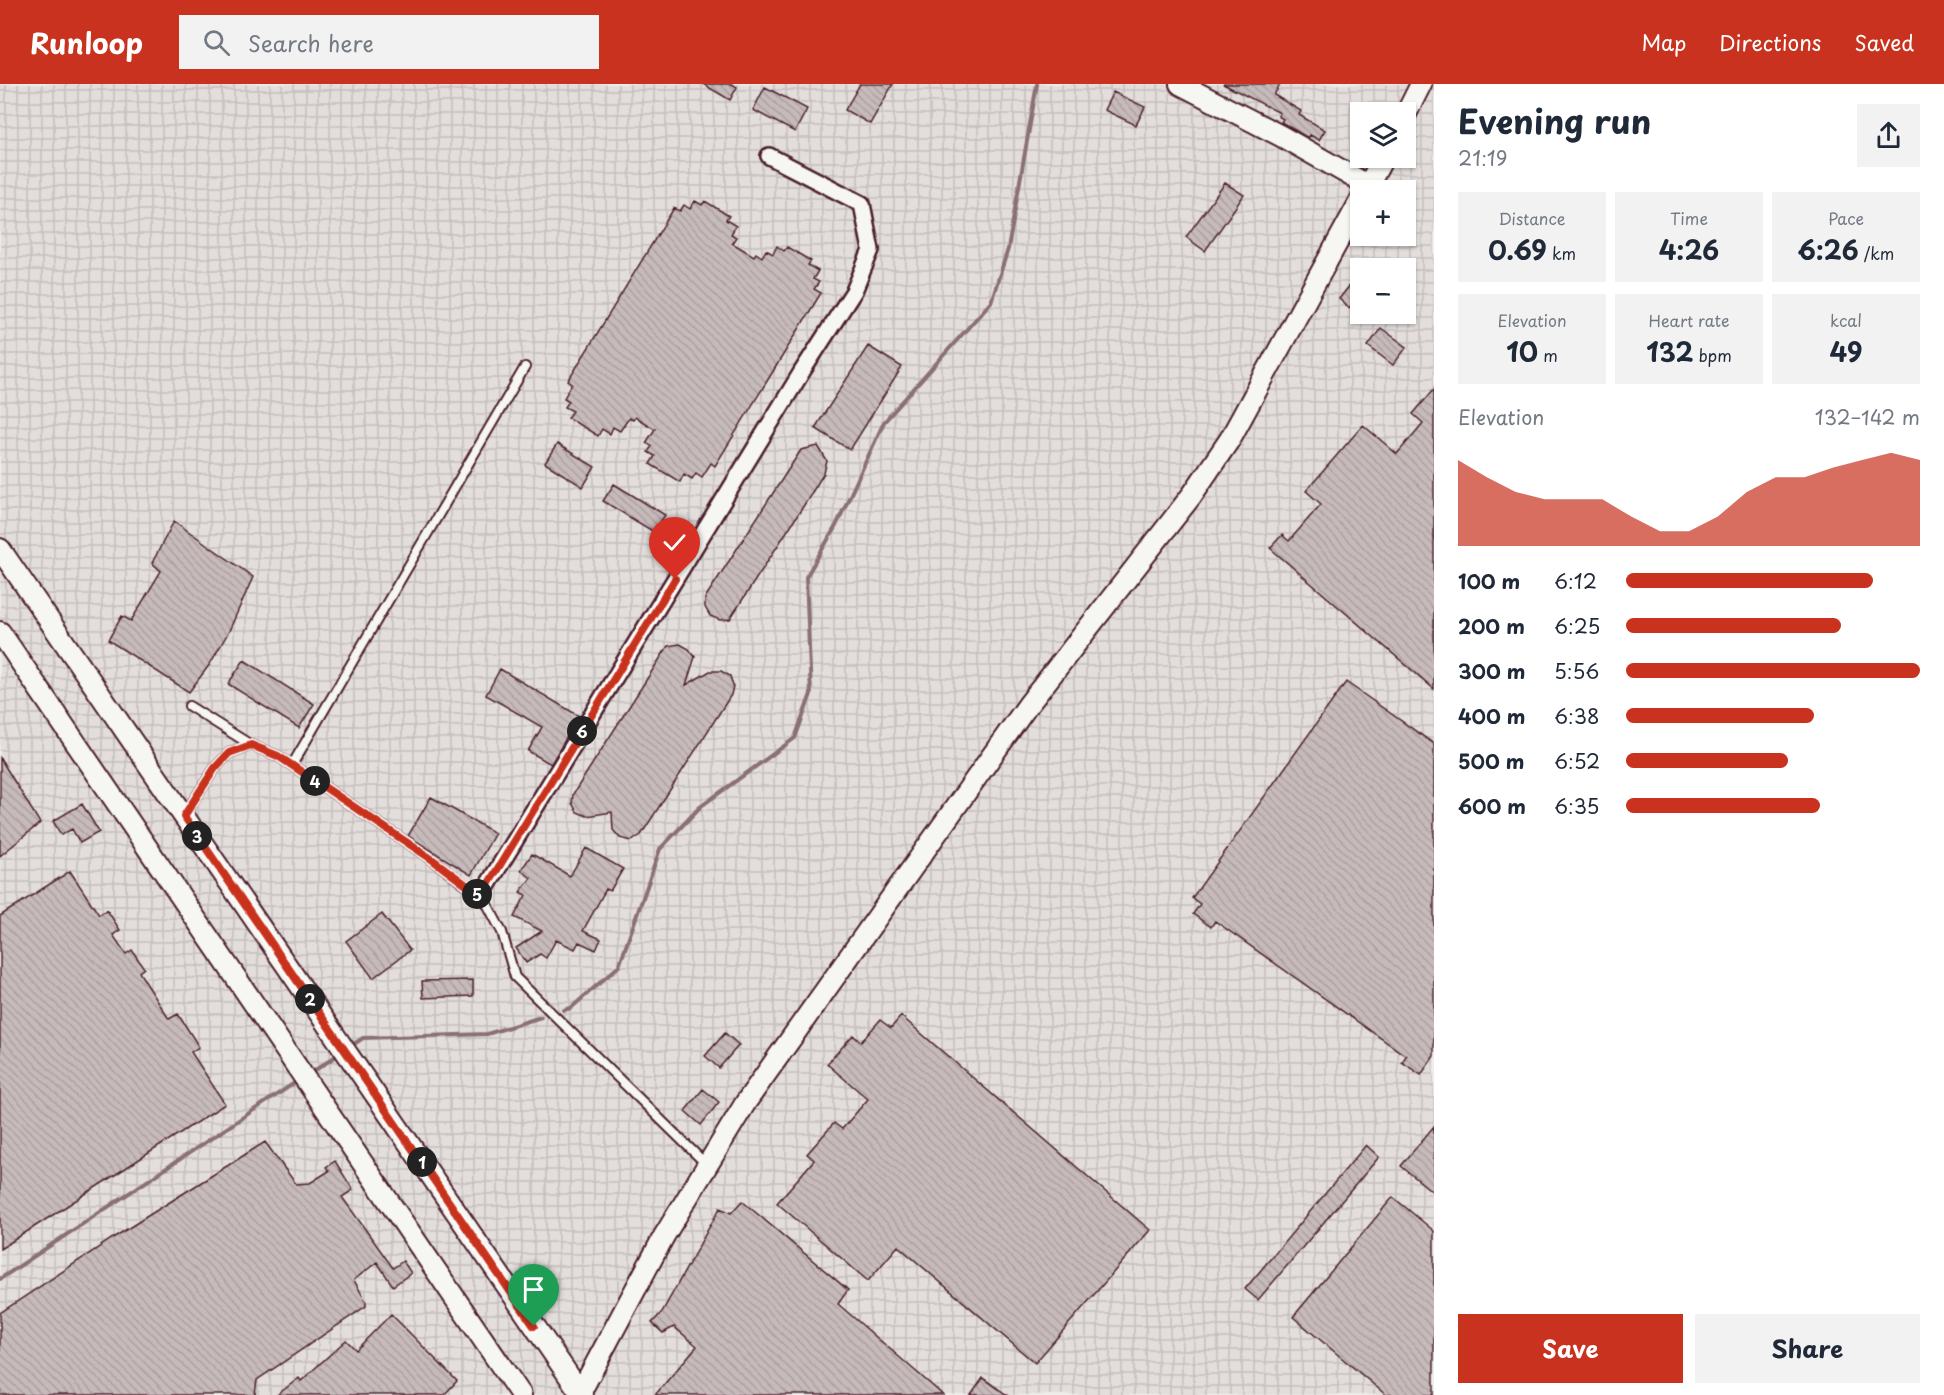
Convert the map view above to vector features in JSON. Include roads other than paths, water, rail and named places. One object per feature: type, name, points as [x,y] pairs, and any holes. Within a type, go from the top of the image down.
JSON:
[{"type":"street","points":[[1180,84],[1281,136],[1350,182]]},
{"type":"street","points":[[1412,102],[1421,84]]},
{"type":"street","points":[[481,896],[854,291],[871,250],[862,204],[769,156]]},
{"type":"street","points":[[0,549],[581,1394],[664,1236],[746,1102],[1028,705],[1192,495],[1224,448],[1350,219]]},
{"type":"street","points":[[0,632],[521,1395]]},
{"type":"lane","points":[[292,765],[525,367]]},
{"type":"lane","points":[[189,706],[251,745],[278,756],[292,765],[433,860],[481,896],[502,932],[515,977],[708,1166]]},
{"type":"lane","points":[[184,816],[215,768],[229,753],[251,745]]},
{"type":"waterway","points":[[564,1010],[571,1008],[619,966],[660,849],[700,807],[795,738],[811,694],[806,577],[836,526],[884,422],[991,302],[1008,249],[1037,84]]},
{"type":"waterway","points":[[351,1046],[363,1038],[487,1034],[541,1017]]},
{"type":"waterway","points":[[308,1075],[339,1054]]},
{"type":"waterway","points":[[0,1279],[299,1080]]}]
